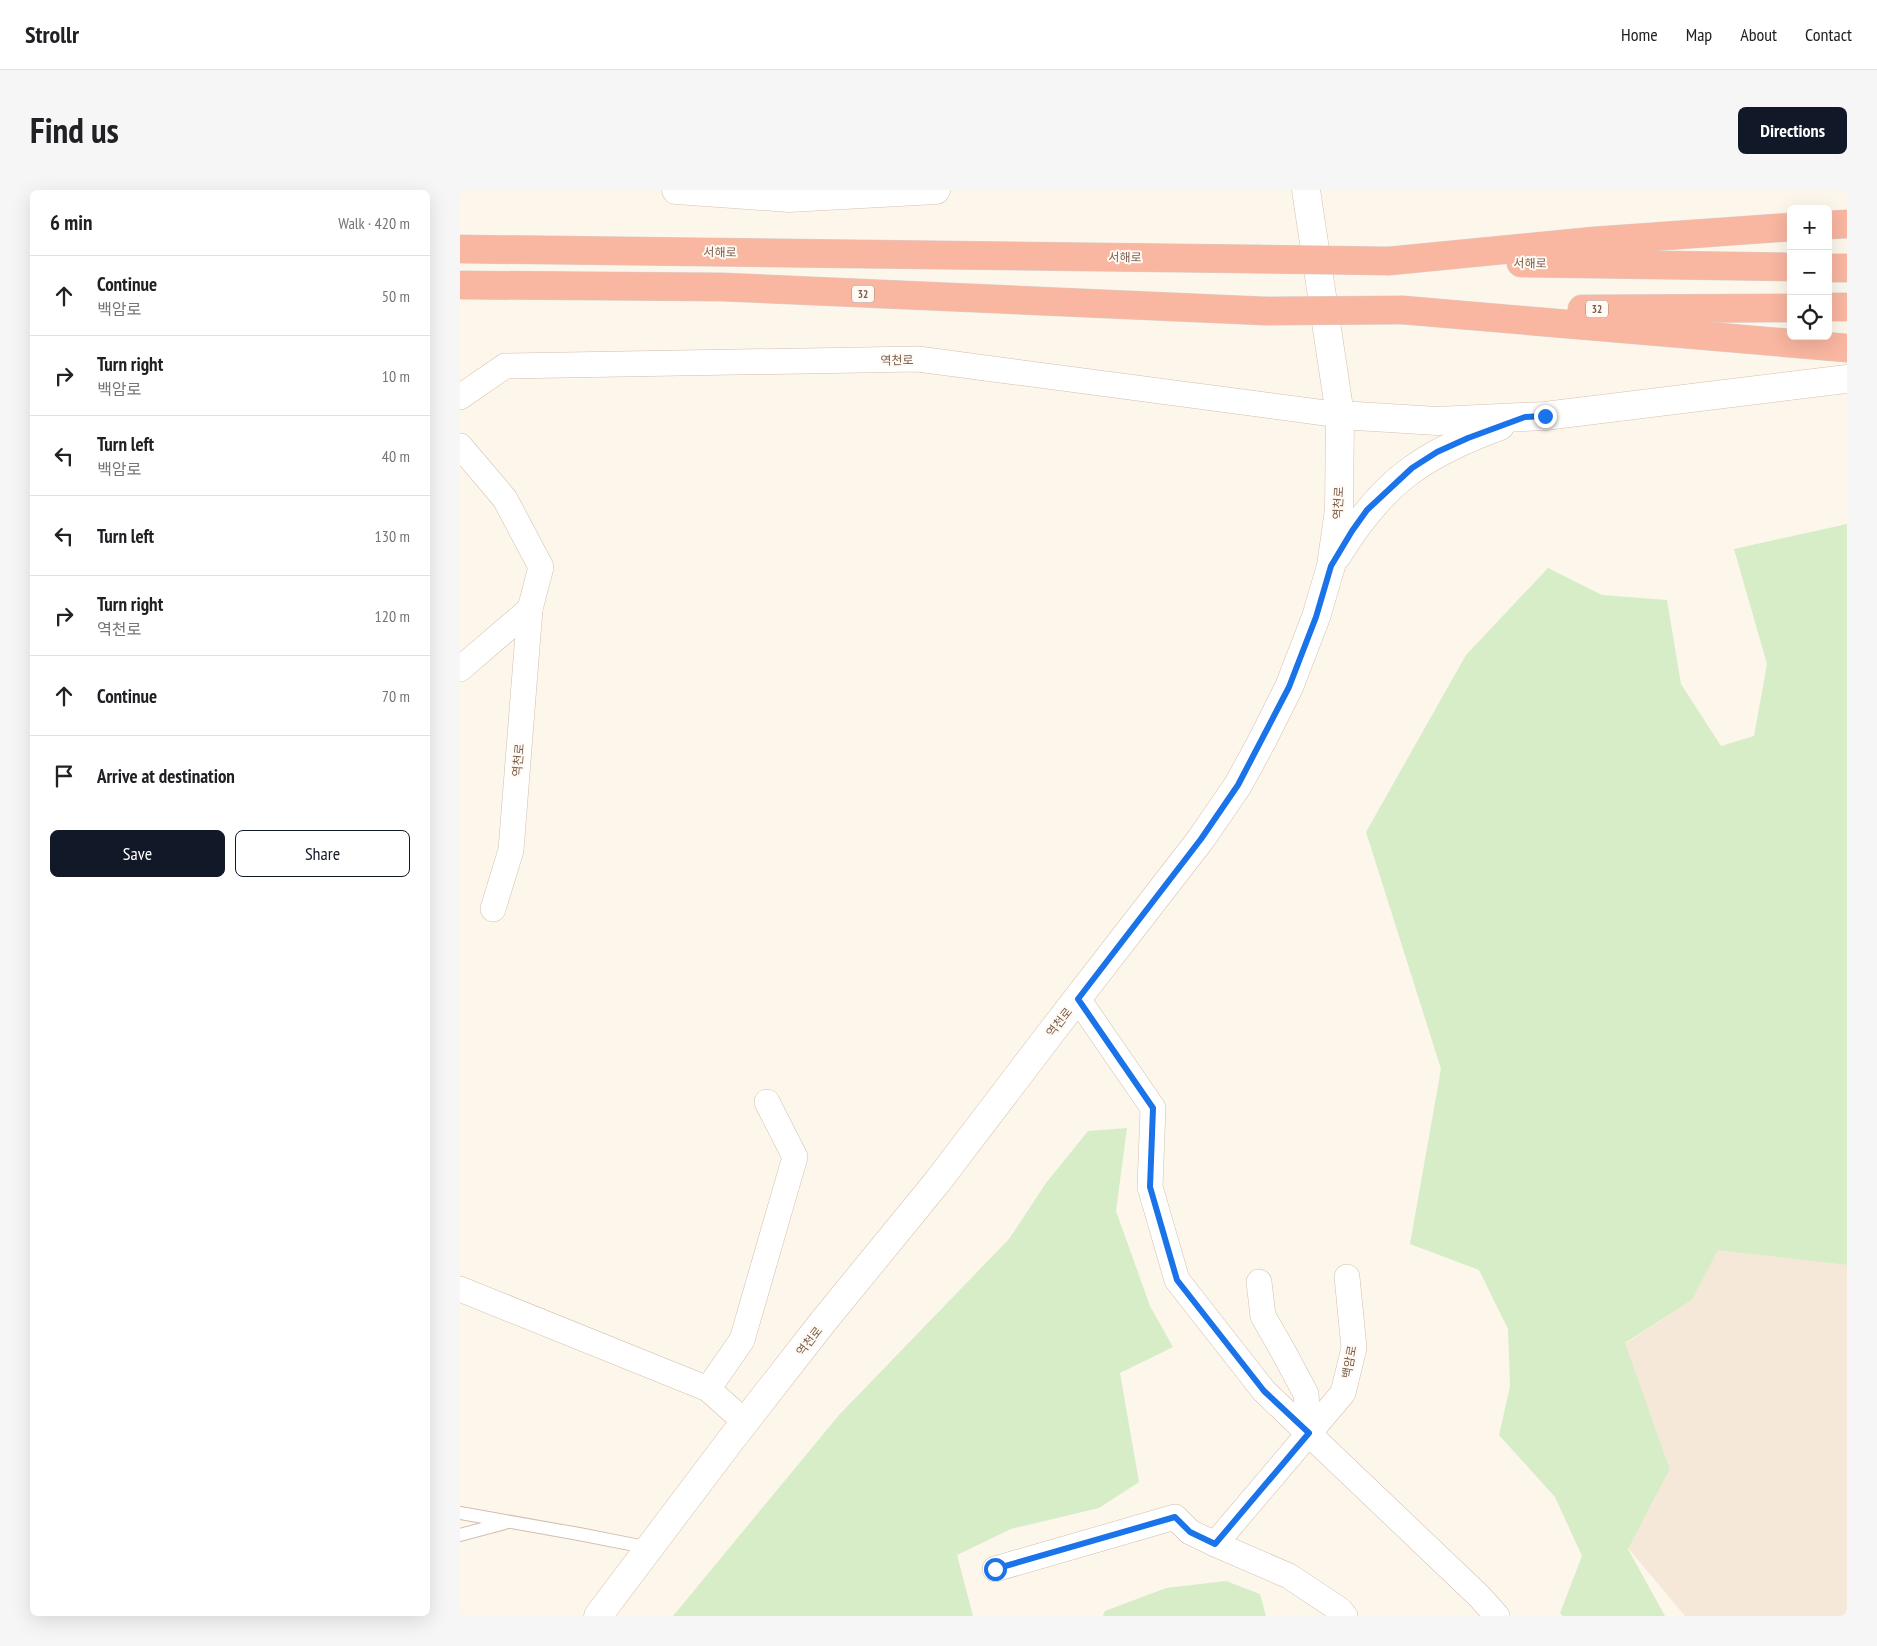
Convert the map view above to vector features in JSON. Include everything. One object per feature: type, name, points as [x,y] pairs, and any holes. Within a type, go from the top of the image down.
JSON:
[{"type":"highway","points":[[1832,225],[1847,224]]},
{"type":"highway","points":[[1390,261],[1594,240],[1787,227]]},
{"type":"highway","name":"서해로","points":[[460,248],[1787,267]]},
{"type":"highway","points":[[1832,268],[1847,268]]},
{"type":"highway","name":"32","points":[[460,285],[722,288],[1265,311],[1787,308]]},
{"type":"highway","points":[[1832,308],[1847,307]]},
{"type":"highway","points":[[1403,310],[1847,348]]},
{"type":"street","points":[[676,190],[789,198],[936,190]]},
{"type":"street","name":"역천로","points":[[598,1616],[822,1323],[938,1181],[1201,839],[1238,785],[1289,687],[1316,617],[1331,566],[1339,510],[1340,415],[1306,190]]},
{"type":"street","name":"역천로","points":[[460,397],[505,366],[918,359],[1340,415]]},
{"type":"street","points":[[1340,415],[1437,421],[1525,417],[1847,379]]},
{"type":"street","points":[[1331,566],[1367,510],[1412,468],[1437,452],[1468,438],[1525,417]]},
{"type":"street","name":"역천로","points":[[460,446],[505,500],[541,567],[530,609],[511,850],[493,909]]},
{"type":"street","points":[[460,669],[530,609]]},
{"type":"street","points":[[1078,999],[1153,1108],[1150,1187],[1177,1280],[1264,1391],[1498,1616]]},
{"type":"street","points":[[708,1389],[742,1340],[795,1157],[767,1102]]},
{"type":"street","name":"백암로","points":[[1215,1544],[1343,1393],[1354,1348],[1347,1277]]},
{"type":"street","points":[[1259,1282],[1262,1316],[1284,1351],[1306,1394],[1309,1433]]},
{"type":"street","points":[[460,1289],[708,1389],[746,1422]]},
{"type":"street","points":[[995,1569],[1175,1517],[1190,1532],[1289,1576],[1340,1610],[1345,1616]]},
{"type":"lane","points":[[460,1513],[650,1548]]},
{"type":"lane","points":[[460,1535],[510,1522]]},
{"type":"shaded area","points":[[1718,1249],[1847,1265],[1847,1616],[1685,1616],[1628,1548],[1670,1469],[1625,1344],[1692,1300]]},
{"type":"green space","points":[[1847,524],[1847,1265],[1718,1250],[1692,1300],[1625,1343],[1670,1469],[1628,1549],[1665,1616],[1563,1616],[1560,1613],[1582,1556],[1555,1497],[1499,1435],[1510,1386],[1508,1329],[1479,1270],[1410,1244],[1441,1069],[1366,832],[1466,655],[1548,568],[1602,595],[1667,600],[1681,684],[1721,746],[1754,736],[1767,664],[1734,549]]},
{"type":"green space","points":[[1127,1128],[1116,1211],[1150,1306],[1173,1347],[1120,1373],[1139,1482],[1099,1508],[1011,1529],[957,1555],[973,1616],[673,1616],[839,1415],[1009,1239],[1046,1183],[1088,1131]]},
{"type":"green space","points":[[1226,1581],[1260,1594],[1266,1616],[1103,1616],[1105,1611],[1166,1588]]},
{"type":"route","points":[[995,1569],[1175,1517],[1190,1532],[1215,1544],[1309,1433],[1264,1391],[1177,1280],[1150,1187],[1153,1108],[1078,999],[1201,839],[1238,785],[1289,687],[1316,617],[1331,566],[1367,510],[1412,468],[1437,452],[1468,438],[1525,417],[1545,416]]}]
